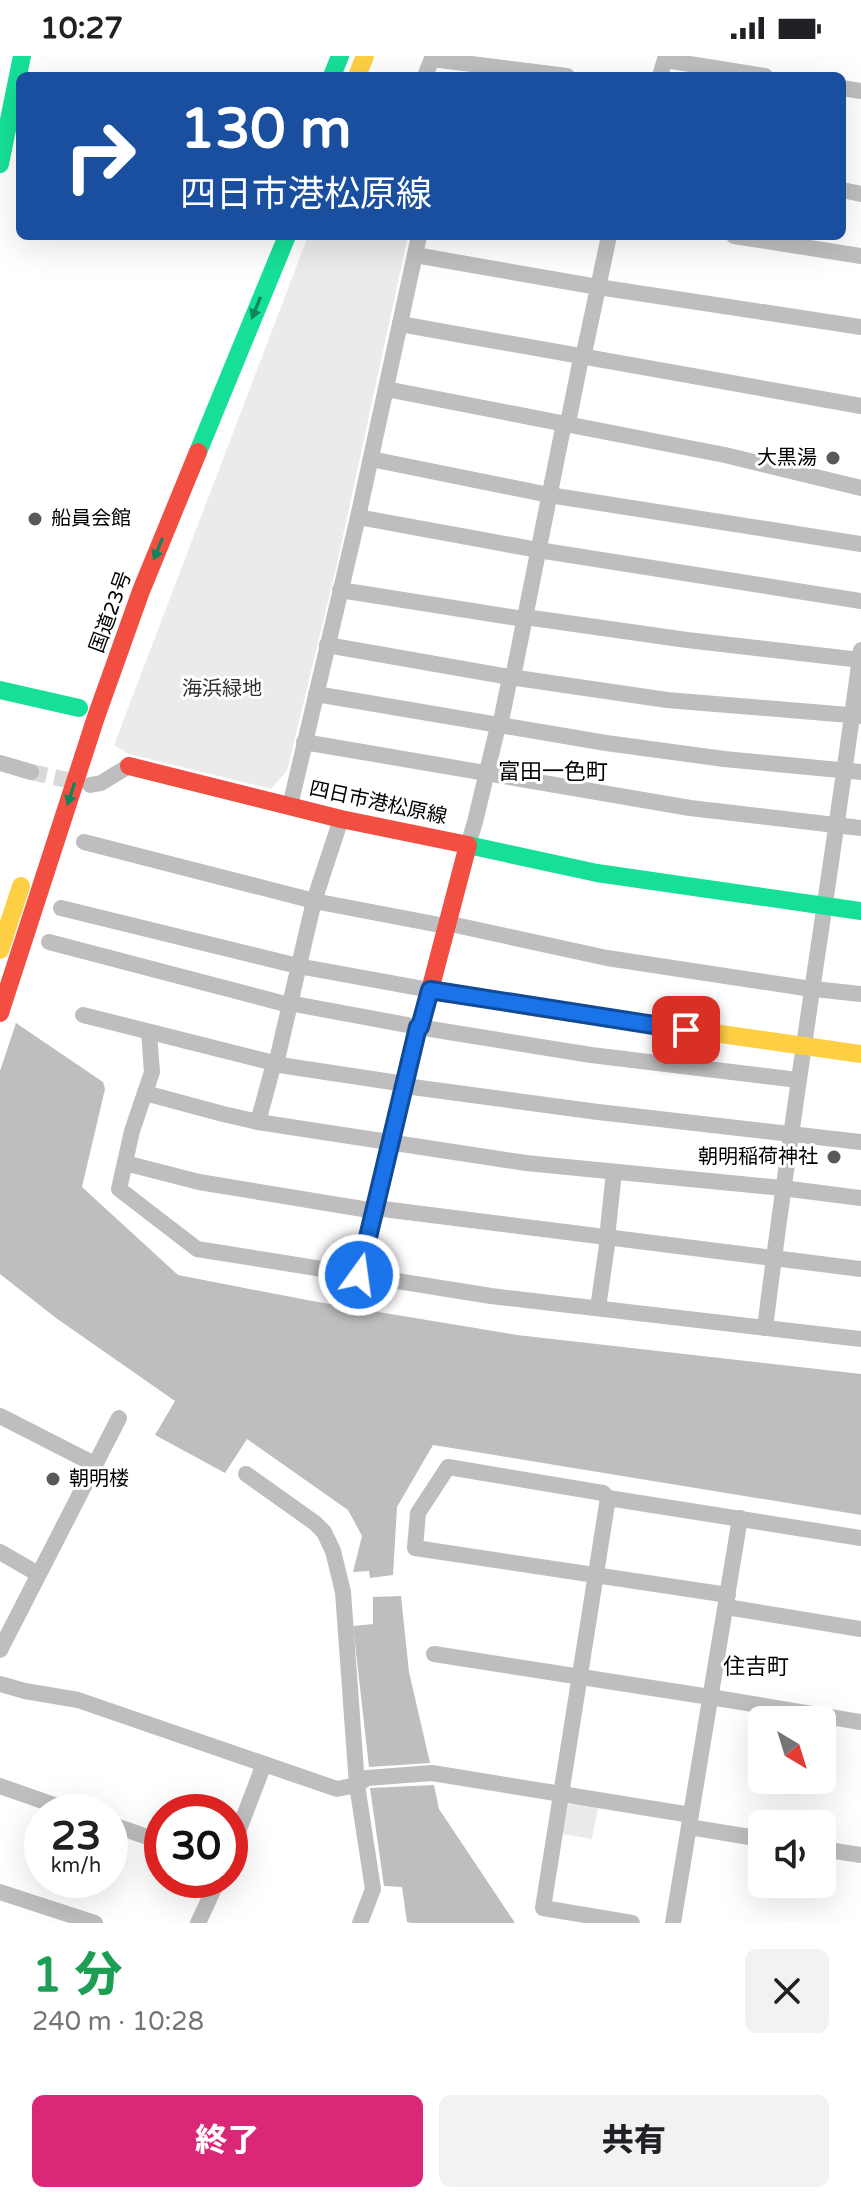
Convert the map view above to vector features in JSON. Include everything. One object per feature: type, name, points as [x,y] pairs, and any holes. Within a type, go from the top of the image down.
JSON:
[{"type":"main road","points":[[0,164],[16,85]]},
{"type":"main road","name":"国道23号","points":[[0,1013],[96,717],[141,591],[285,240]]},
{"type":"main road","points":[[0,690],[79,708]]},
{"type":"main road","name":"四日市港松原線","points":[[129,766],[341,819],[468,845],[430,990]]},
{"type":"main road","points":[[468,845],[597,873],[861,911]]},
{"type":"main road","points":[[0,950],[25,874]]},
{"type":"main road","points":[[430,990],[861,1054]]},
{"type":"street","points":[[432,57],[539,72]]},
{"type":"street","points":[[663,64],[731,72]]},
{"type":"street","points":[[290,806],[358,517],[418,240]]},
{"type":"street","points":[[468,845],[511,677],[608,240]]},
{"type":"street","points":[[759,240],[861,256]]},
{"type":"street","points":[[415,255],[598,287],[861,327]]},
{"type":"street","points":[[400,324],[861,406]]},
{"type":"street","points":[[386,389],[725,455],[861,488]]},
{"type":"street","points":[[371,459],[549,495],[861,544]]},
{"type":"street","points":[[358,517],[538,550],[861,601]]},
{"type":"street","points":[[340,590],[687,640],[861,657],[853,771],[837,825],[811,988],[765,1328]]},
{"type":"street","points":[[327,645],[667,700],[857,715]]},
{"type":"street","points":[[316,694],[499,726],[724,759],[853,771]]},
{"type":"street","points":[[304,742],[690,808],[861,828]]},
{"type":"street","points":[[0,763],[31,772]]},
{"type":"street","points":[[90,785],[101,783],[129,766]]},
{"type":"street","points":[[258,1122],[314,901],[341,819]]},
{"type":"street","points":[[84,842],[314,901],[607,958],[861,994]]},
{"type":"street","points":[[61,908],[298,966],[430,990],[359,1275]]},
{"type":"street","points":[[49,942],[289,1004],[591,1055],[798,1080]]},
{"type":"street","points":[[83,1015],[275,1064],[598,1112],[861,1142]]},
{"type":"street","points":[[149,1032],[152,1072],[132,1131],[119,1189],[197,1249],[491,1296],[861,1339]]},
{"type":"street","points":[[145,1093],[258,1122],[526,1163],[861,1198]]},
{"type":"street","points":[[125,1163],[199,1182],[375,1209],[861,1269]]},
{"type":"street","points":[[598,1308],[614,1172]]},
{"type":"street","points":[[0,1416],[96,1465]]},
{"type":"street","points":[[0,1650],[119,1418]]},
{"type":"street","points":[[861,1538],[608,1498],[603,1493],[448,1467],[418,1513],[415,1548],[597,1575],[861,1629]]},
{"type":"street","points":[[246,1474],[315,1523],[324,1532],[333,1551],[343,1592],[373,1889],[360,1923]]},
{"type":"street","points":[[608,1498],[543,1908],[632,1923]]},
{"type":"street","points":[[673,1923],[740,1518]]},
{"type":"street","points":[[0,1552],[38,1574]]},
{"type":"street","points":[[434,1654],[861,1722]]},
{"type":"street","points":[[0,1684],[78,1700],[337,1789],[362,1781],[432,1773],[562,1794],[748,1836]]},
{"type":"street","points":[[248,1806],[264,1764]]},
{"type":"street","points":[[0,1786],[24,1794]]},
{"type":"street","points":[[836,1851],[861,1855]]},
{"type":"street","points":[[0,1892],[95,1923]]},
{"type":"street","points":[[198,1923],[210,1898]]},
{"type":"green space","name":"海浜緑地","points":[[306,240],[407,240],[337,564],[287,771],[271,789],[129,754],[114,745]]},
{"type":"green space","points":[[567,1804],[598,1808],[592,1839],[562,1834]]},
{"type":"shaded area","points":[[16,1023],[103,1082],[105,1089],[82,1187],[178,1275],[517,1335],[861,1374],[861,1515],[433,1445],[397,1507],[393,1575],[370,1578],[369,1571],[353,1572],[362,1536],[348,1510],[247,1439],[225,1473],[155,1435],[175,1401],[56,1318],[0,1274],[0,1071]]},
{"type":"shaded area","points":[[401,1596],[409,1672],[430,1763],[369,1767],[353,1626],[373,1624],[373,1597]]},
{"type":"shaded area","points":[[434,1785],[439,1809],[515,1923],[407,1922],[402,1887],[384,1886],[370,1788]]},
{"type":"tunnel","points":[[31,772],[81,783]]},
{"type":"traffic: fast","points":[[19,72],[22,56]]},
{"type":"traffic: fast","points":[[334,72],[340,56]]},
{"type":"traffic: fast","points":[[0,164],[16,85]]},
{"type":"traffic: fast","points":[[198,452],[285,240]]},
{"type":"traffic: fast","points":[[0,690],[79,708]]},
{"type":"traffic: fast","points":[[468,845],[597,873],[861,911]]},
{"type":"traffic: slow","points":[[359,72],[365,56]]},
{"type":"traffic: slow","points":[[0,950],[21,886]]},
{"type":"traffic: slow","points":[[444,992],[861,1054]]},
{"type":"traffic: jam","points":[[0,1013],[96,717],[141,591],[198,452]]},
{"type":"traffic: jam","points":[[129,766],[341,819],[468,845],[430,990],[444,992]]},
{"type":"place","name":"大黒湯","points":[[833,458]]},
{"type":"place","name":"船員会館","points":[[35,519]]},
{"type":"place","name":"朝明稲荷神社","points":[[834,1157]]},
{"type":"place","name":"朝明楼","points":[[53,1479]]},
{"type":"district","name":"富田一色町","points":[[553,772]]},
{"type":"district","name":"住吉町","points":[[756,1667]]},
{"type":"route","points":[[359,1275],[418,1027],[430,990],[686,1030]]}]
